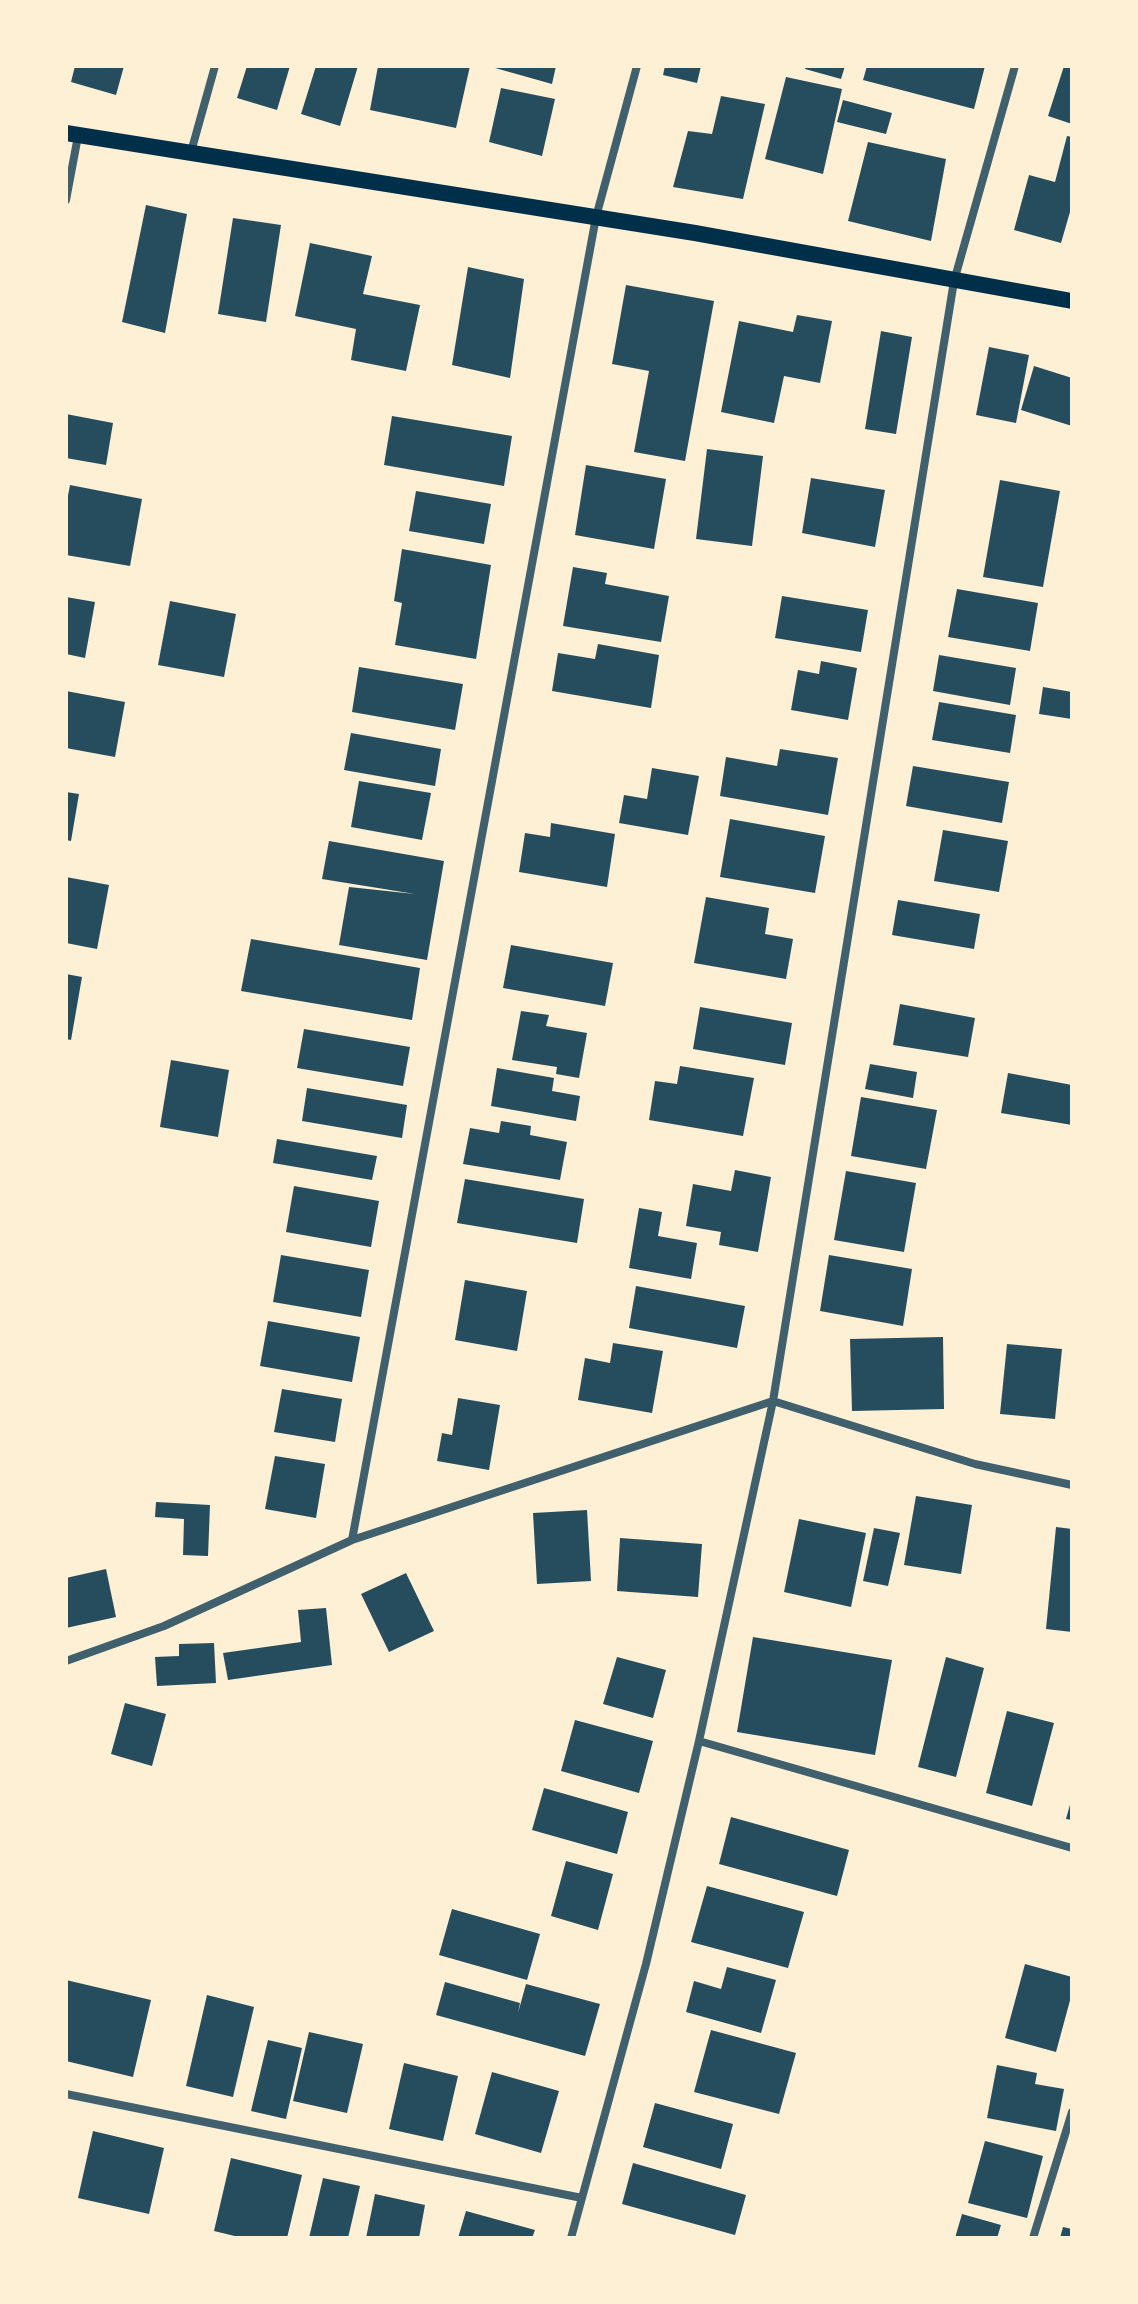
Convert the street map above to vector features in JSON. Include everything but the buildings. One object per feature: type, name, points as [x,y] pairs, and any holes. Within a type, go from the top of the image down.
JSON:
[{"type":"main road","points":[[72,134],[695,233],[1072,301]]},
{"type":"street","points":[[190,153],[215,66]]},
{"type":"street","points":[[352,1540],[596,217],[637,66]]},
{"type":"street","points":[[571,2238],[646,1964],[699,1741],[773,1401],[954,281],[1015,66]]},
{"type":"street","points":[[66,200],[72,134]]},
{"type":"street","points":[[66,1661],[164,1626],[352,1540],[773,1401],[975,1464],[1072,1485]]},
{"type":"street","points":[[699,1741],[1072,1848]]},
{"type":"street","points":[[66,2094],[582,2198]]},
{"type":"street","points":[[1033,2238],[1072,2112]]}]
